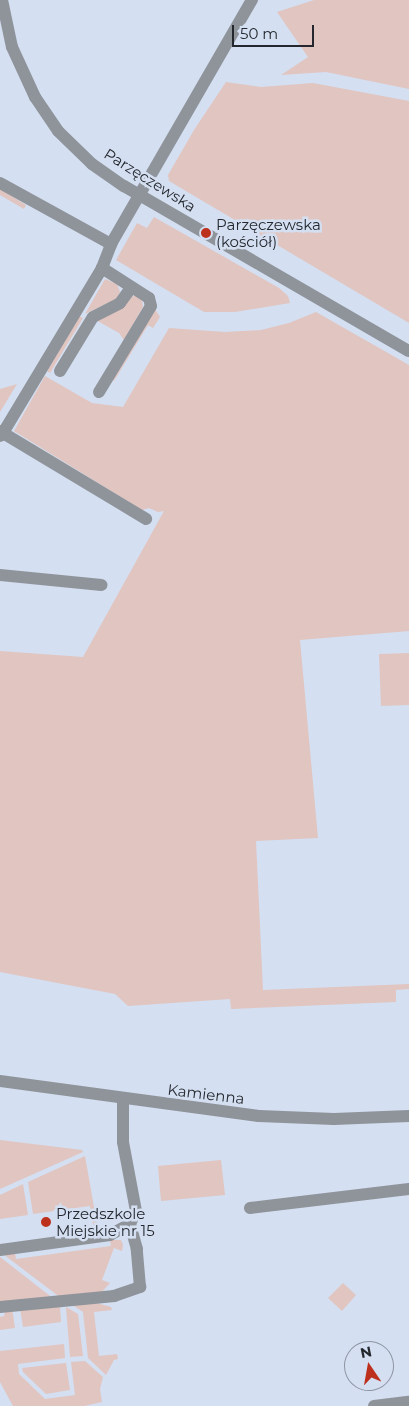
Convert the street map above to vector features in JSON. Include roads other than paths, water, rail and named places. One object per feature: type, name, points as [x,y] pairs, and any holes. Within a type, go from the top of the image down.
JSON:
[{"type":"street","name":"Parzęczewska","points":[[2,0],[6,27],[19,67],[46,114],[92,164],[139,195],[409,351]]},
{"type":"street","points":[[146,519],[1,433],[102,268],[111,244],[252,0]]},
{"type":"street","points":[[0,183],[111,244]]},
{"type":"street","points":[[99,392],[150,306],[149,298],[102,268]]},
{"type":"street","points":[[60,371],[93,317],[120,303],[131,288]]},
{"type":"street","points":[[0,575],[102,584]]},
{"type":"street","name":"Kamienna","points":[[0,1080],[123,1099],[259,1116],[334,1119],[409,1116]]},
{"type":"street","points":[[0,1250],[110,1235],[130,1224],[136,1211],[123,1142],[123,1099]]},
{"type":"street","points":[[250,1208],[409,1189]]},
{"type":"street","points":[[0,1306],[114,1296],[135,1291],[142,1282],[136,1240],[130,1224]]},
{"type":"street","points":[[374,1406],[409,1402]]},
{"type":"place","name":"Parzęczewska (kościół)","points":[[206,233]]},
{"type":"place","name":"Przedszkole Miejskie nr 15","points":[[46,1222]]}]
